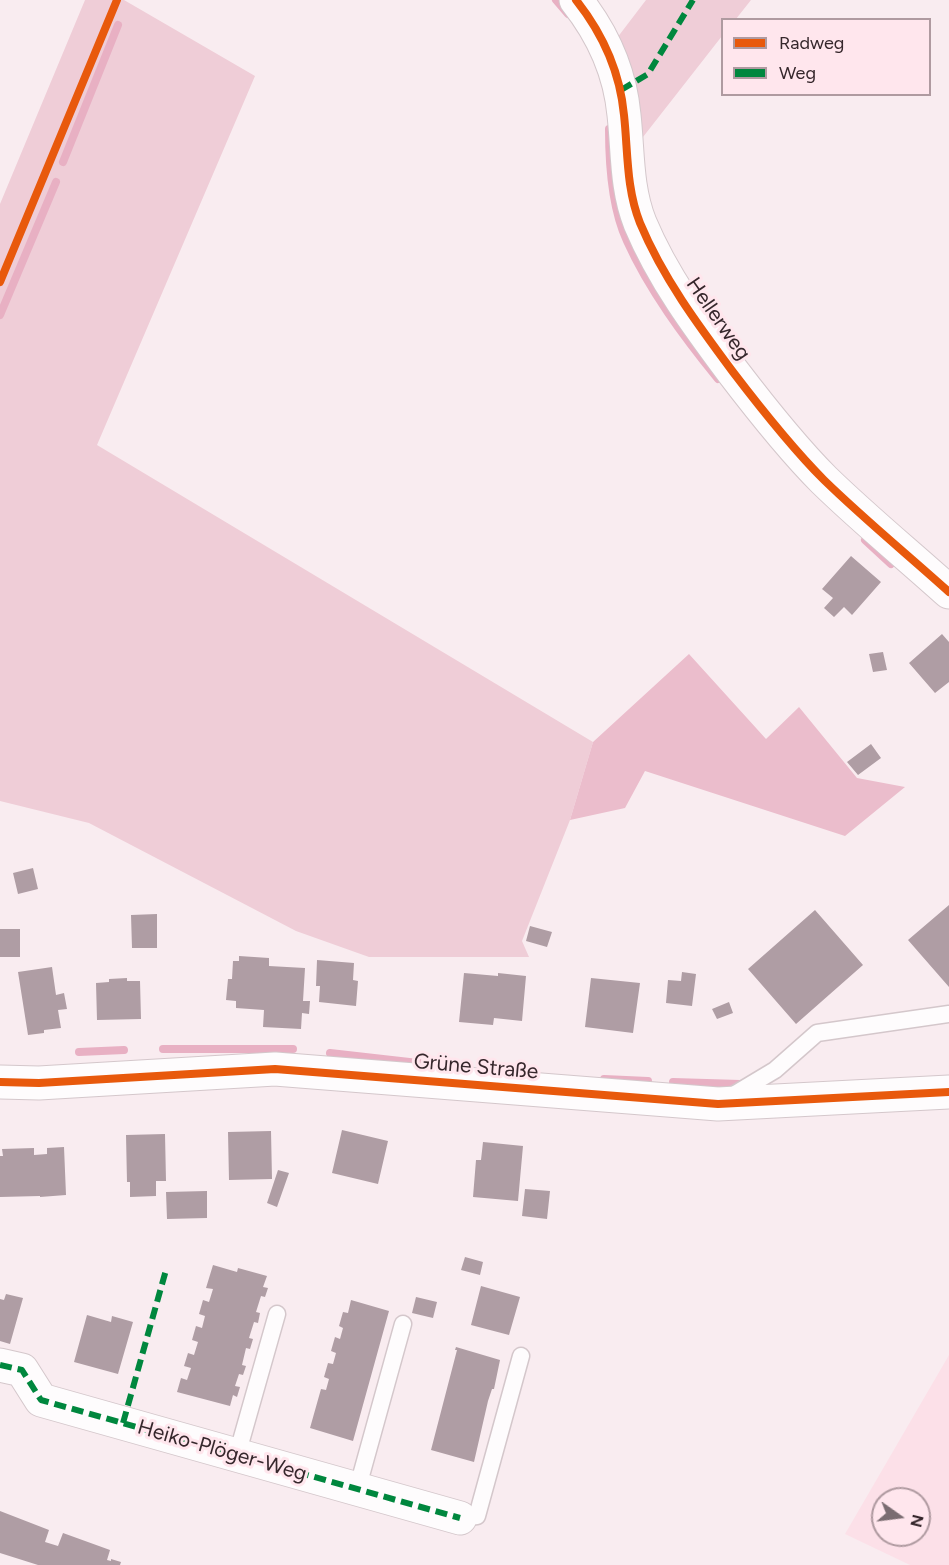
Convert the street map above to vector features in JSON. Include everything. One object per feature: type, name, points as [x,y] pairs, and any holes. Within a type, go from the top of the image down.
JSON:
[{"type":"street","name":"Hellerweg","points":[[576,0],[593,22],[607,47],[621,90],[630,188],[639,220],[670,283],[704,334],[762,410],[824,480],[949,592]]},
{"type":"street","name":"Grüne Straße","points":[[0,1082],[39,1083],[275,1069],[718,1104],[949,1092]]},
{"type":"street","name":"Heiko-Plöger-Weg","points":[[0,1365],[22,1370],[41,1400],[460,1518]]},
{"type":"lane","points":[[718,1104],[775,1070],[817,1033],[949,1014]]},
{"type":"lane","points":[[237,1455],[277,1314]]},
{"type":"lane","points":[[357,1490],[403,1324]]},
{"type":"lane","points":[[460,1518],[477,1516],[521,1356]]},
{"type":"shaded area","points":[[85,0],[124,0],[255,76],[97,445],[593,742],[570,820],[522,941],[529,957],[369,957],[296,931],[89,823],[0,801],[0,204]]},
{"type":"shaded area","points":[[646,0],[751,0],[737,18],[721,18],[721,37],[643,137],[617,38]]},
{"type":"shaded area","points":[[689,654],[766,739],[799,707],[857,778],[905,787],[845,836],[645,771],[625,808],[570,820],[593,742]]},
{"type":"shaded area","points":[[949,1355],[949,1565],[910,1565],[872,1547],[931,1547],[931,1487],[872,1487]]},
{"type":"shaded area","points":[[871,1489],[871,1546],[845,1534]]},
{"type":"building","points":[[851,556],[881,582],[852,615],[844,607],[834,617],[824,608],[833,598],[822,589]]},
{"type":"building","points":[[942,634],[949,642],[949,682],[935,693],[909,663]]},
{"type":"building","points":[[883,652],[887,670],[873,672],[869,654]]},
{"type":"building","points":[[871,744],[881,758],[858,775],[847,762]]},
{"type":"building","points":[[33,868],[38,889],[18,894],[13,873]]},
{"type":"building","points":[[949,905],[949,987],[908,940]]},
{"type":"building","points":[[815,910],[863,965],[796,1024],[748,969]]},
{"type":"building","points":[[157,914],[157,948],[132,948],[131,915]]},
{"type":"building","points":[[530,926],[552,932],[547,947],[526,941]]},
{"type":"building","points":[[0,929],[20,929],[20,957],[0,957]]},
{"type":"building","points":[[239,956],[269,958],[269,966],[305,968],[303,1001],[310,1001],[309,1014],[302,1013],[301,1029],[263,1027],[264,1010],[236,1008],[236,1001],[226,1000],[228,979],[232,979],[233,961],[239,961]]},
{"type":"building","points":[[317,960],[354,963],[353,980],[358,981],[356,1006],[319,1002],[320,986],[316,986]]},
{"type":"building","points":[[52,967],[56,995],[64,993],[67,1009],[58,1010],[61,1028],[28,1035],[18,972]]},
{"type":"building","points":[[682,972],[696,974],[692,1006],[666,1003],[668,980],[681,981]]},
{"type":"building","points":[[464,973],[526,976],[522,1021],[494,1018],[493,1025],[459,1022]]},
{"type":"building","points":[[127,978],[127,981],[140,981],[141,1019],[97,1020],[96,983],[109,982],[109,979]]},
{"type":"building","points":[[591,978],[640,983],[633,1033],[585,1027]]},
{"type":"building","points":[[729,1002],[733,1013],[717,1019],[712,1009]]},
{"type":"building","points":[[342,1130],[388,1141],[378,1184],[332,1173]]},
{"type":"building","points":[[271,1131],[272,1179],[229,1180],[228,1132]]},
{"type":"building","points":[[165,1134],[166,1181],[156,1181],[156,1196],[130,1197],[130,1182],[127,1182],[126,1135]]},
{"type":"building","points":[[483,1142],[523,1146],[518,1201],[473,1197],[476,1160],[481,1160]]},
{"type":"building","points":[[64,1147],[66,1195],[0,1197],[2,1149],[34,1148],[34,1155],[47,1154],[47,1148]]},
{"type":"building","points":[[278,1170],[289,1173],[277,1207],[267,1203]]},
{"type":"building","points":[[525,1189],[550,1191],[547,1219],[522,1216]]},
{"type":"building","points":[[207,1191],[207,1218],[167,1219],[166,1192]]},
{"type":"building","points":[[465,1257],[483,1262],[480,1275],[461,1270]]},
{"type":"building","points":[[213,1265],[237,1272],[238,1268],[267,1276],[263,1287],[268,1288],[265,1297],[261,1296],[256,1312],[260,1313],[258,1323],[254,1322],[249,1338],[253,1339],[250,1349],[246,1348],[242,1365],[246,1366],[243,1375],[239,1374],[235,1386],[240,1387],[237,1397],[233,1395],[230,1406],[177,1392],[181,1378],[187,1380],[191,1368],[184,1366],[188,1353],[194,1355],[198,1342],[192,1340],[196,1326],[202,1328],[205,1316],[199,1314],[203,1300],[209,1302],[213,1289],[206,1288]]},
{"type":"building","points":[[481,1286],[520,1297],[509,1335],[471,1325]]},
{"type":"building","points":[[6,1294],[23,1298],[10,1344],[0,1341],[0,1299],[4,1300]]},
{"type":"building","points":[[416,1297],[437,1302],[433,1318],[412,1313]]},
{"type":"building","points":[[351,1300],[389,1311],[353,1441],[310,1428],[321,1389],[326,1390],[329,1379],[324,1377],[328,1363],[333,1364],[336,1353],[331,1351],[335,1337],[340,1339],[343,1328],[339,1326],[343,1312],[348,1313]]},
{"type":"building","points":[[87,1315],[111,1322],[112,1316],[133,1322],[118,1374],[74,1362]]},
{"type":"building","points":[[456,1347],[500,1360],[474,1462],[431,1450]]},
{"type":"building","points":[[0,1511],[49,1530],[45,1542],[58,1546],[63,1533],[110,1550],[107,1560],[121,1562],[120,1565],[38,1565],[0,1553]]},
{"type":"waterway","points":[[556,0],[568,14]]},
{"type":"waterway","points":[[63,162],[118,25]]},
{"type":"waterway","points":[[609,129],[615,201],[627,241],[668,313],[718,379]]},
{"type":"waterway","points":[[0,315],[56,182]]},
{"type":"waterway","points":[[865,540],[891,564]]},
{"type":"waterway","points":[[163,1049],[293,1049]]},
{"type":"waterway","points":[[79,1052],[124,1050]]},
{"type":"waterway","points":[[330,1053],[427,1064]]},
{"type":"waterway","points":[[604,1079],[648,1081]]},
{"type":"waterway","points":[[673,1082],[740,1084]]},
{"type":"marked path","points":[[621,90],[648,74],[693,0]]},
{"type":"marked path","points":[[123,1423],[166,1270]]},
{"type":"marked path","points":[[0,1365],[22,1370],[41,1400],[460,1518]]},
{"type":"cycle path","points":[[0,282],[117,0]]},
{"type":"cycle path","points":[[576,0],[602,40],[619,84],[635,210],[659,263],[682,300],[733,372],[800,455],[870,523],[949,592]]},
{"type":"cycle path","points":[[0,1082],[39,1083],[275,1069],[718,1104],[949,1092]]}]
